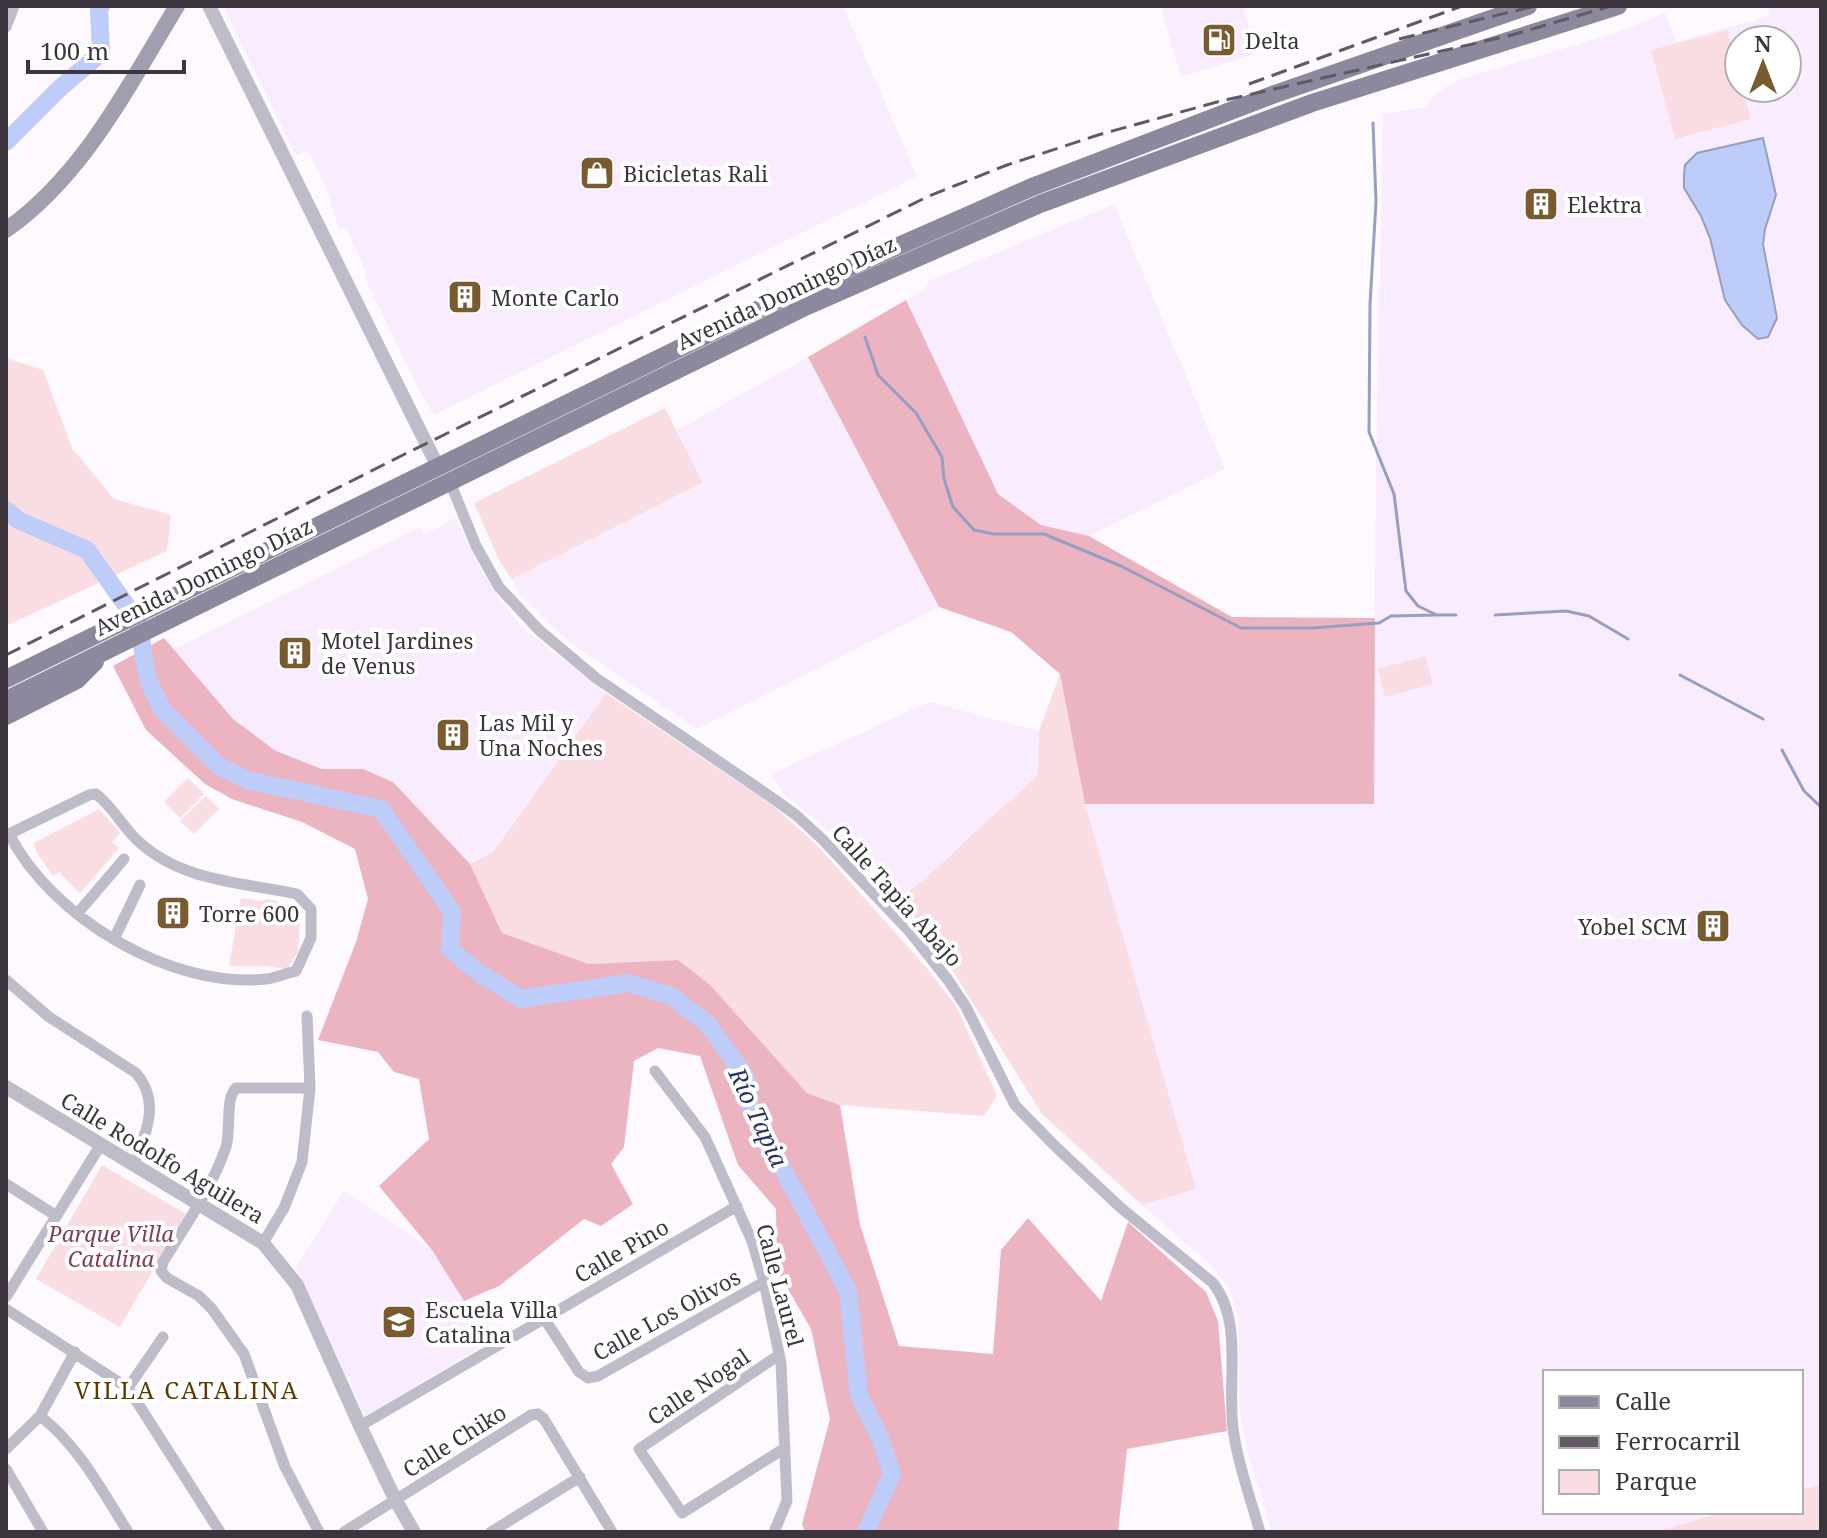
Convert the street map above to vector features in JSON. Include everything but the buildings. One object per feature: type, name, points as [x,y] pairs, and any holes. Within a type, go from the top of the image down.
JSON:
[{"type":"main road","points":[[6,230],[38,205],[71,171],[177,6]]},
{"type":"main road","name":"Avenida Domingo Díaz","points":[[6,679],[105,640],[438,467],[796,291],[1019,192],[1499,11],[1528,6]]},
{"type":"main road","name":"Avenida Domingo Díaz","points":[[158,614],[450,482],[805,307],[1040,204],[1312,103],[1618,6]]},
{"type":"main road","points":[[6,666],[52,642],[105,640]]},
{"type":"main road","points":[[6,716],[77,680],[105,640]]},
{"type":"main road","name":"Avenida Domingo Díaz","points":[[6,700],[105,640]]},
{"type":"street","points":[[6,27],[14,6]]},
{"type":"street","points":[[209,6],[438,467]]},
{"type":"street","name":"Calle Tapia Abajo","points":[[450,482],[476,546],[499,587],[517,608],[582,667],[784,806],[822,839],[910,932],[948,980],[966,1007],[1015,1105],[1121,1208],[1213,1283],[1222,1295],[1229,1321],[1230,1412],[1234,1438],[1260,1532]]},
{"type":"street","points":[[96,794],[138,841],[184,870],[216,880],[297,894],[311,909],[311,938],[296,971],[268,979],[228,979],[170,966],[114,939],[77,914],[31,870],[8,835],[96,794]]},
{"type":"street","points":[[77,914],[124,859]]},
{"type":"street","points":[[114,939],[140,885]]},
{"type":"street","points":[[6,980],[49,1017],[136,1073],[143,1081],[148,1094],[150,1119],[133,1165]]},
{"type":"street","points":[[263,1243],[284,1208],[302,1162],[310,1088],[307,1016]]},
{"type":"street","name":"Calle Laurel","points":[[655,1071],[705,1137],[752,1241],[764,1282],[779,1355],[785,1448],[787,1501],[774,1532]]},
{"type":"street","name":"Calle Rodolfo Aguilera","points":[[6,1087],[263,1243],[297,1285],[360,1426],[414,1532]]},
{"type":"street","points":[[310,1088],[236,1088],[231,1092],[231,1119],[226,1146],[161,1271],[167,1278],[199,1296],[244,1354],[285,1467],[319,1532]]},
{"type":"street","points":[[7,1292],[100,1146]]},
{"type":"street","points":[[6,1184],[55,1215]]},
{"type":"street","name":"Calle Pino","points":[[360,1426],[737,1206]]},
{"type":"street","name":"Calle Los Olivos","points":[[544,1318],[579,1372],[588,1378],[598,1376],[764,1282]]},
{"type":"street","points":[[6,1309],[128,1388],[220,1532]]},
{"type":"street","points":[[128,1388],[163,1337]]},
{"type":"street","points":[[6,1449],[40,1416],[75,1352]]},
{"type":"street","name":"Calle Nogal","points":[[779,1355],[639,1449],[682,1513],[785,1448]]},
{"type":"street","name":"Calle Chiko","points":[[396,1501],[531,1415],[538,1414],[544,1419],[612,1532]]},
{"type":"street","points":[[40,1416],[58,1430],[86,1465],[128,1532]]},
{"type":"street","points":[[6,1469],[43,1532]]},
{"type":"street","points":[[491,1532],[580,1477]]},
{"type":"street","points":[[344,1532],[396,1501]]},
{"type":"shaded area","points":[[223,6],[843,6],[917,176],[434,415],[364,276],[367,274],[346,228],[339,230],[325,185],[308,151],[296,156]]},
{"type":"shaded area","points":[[1171,6],[1243,6],[1256,54],[1181,77],[1161,9]]},
{"type":"shaded area","points":[[1768,6],[1821,6],[1821,1484],[1803,1489],[1803,1370],[1543,1370],[1543,1514],[1717,1514],[1654,1532],[1272,1532],[1247,1451],[1240,1412],[1238,1316],[1230,1289],[1210,1264],[1142,1205],[1196,1189],[1085,804],[1373,803],[1383,114],[1425,107],[1436,93],[1458,80],[1613,34],[1665,13],[1676,42],[1723,29],[1723,104],[1803,104],[1803,24],[1740,24],[1769,16]]},
{"type":"shaded area","points":[[1114,204],[1225,469],[1089,536],[1042,525],[998,494],[906,300],[925,291],[929,281]]},
{"type":"shaded area","points":[[906,300],[998,494],[1041,525],[1089,536],[1232,617],[1375,618],[1374,804],[1085,804],[1060,674],[1011,632],[939,607],[808,357]]},
{"type":"shaded area","points":[[808,357],[939,607],[697,729],[569,642],[518,592],[512,579],[703,484],[677,430]]},
{"type":"shaded area","points":[[455,518],[482,572],[523,628],[606,693],[492,852],[470,864],[393,782],[363,769],[322,769],[276,751],[233,719],[173,650],[420,527],[424,535]]},
{"type":"shaded area","points":[[164,638],[233,719],[276,751],[322,769],[363,769],[393,782],[470,864],[502,933],[589,964],[678,960],[709,984],[807,1093],[840,1105],[860,1225],[899,1346],[993,1354],[1001,1250],[1028,1218],[1101,1301],[1128,1222],[1206,1292],[1218,1321],[1227,1431],[1127,1449],[1118,1532],[805,1532],[802,1524],[830,1419],[811,1329],[777,1270],[776,1209],[738,1165],[700,1056],[658,1048],[634,1061],[624,1147],[611,1164],[633,1204],[601,1226],[584,1219],[499,1286],[464,1301],[432,1250],[379,1186],[429,1139],[419,1079],[394,1072],[378,1052],[318,1040],[356,942],[368,899],[355,849],[302,822],[232,799],[205,784],[146,730],[113,666]]},
{"type":"shaded area","points":[[929,702],[1039,731],[1038,774],[927,880],[898,899],[865,862],[783,793],[771,774]]},
{"type":"shaded area","name":"Escuela Villa Catalina","points":[[344,1191],[432,1250],[490,1342],[365,1416],[296,1267]]},
{"type":"green space","points":[[1723,31],[1723,104],[1747,104],[1751,119],[1675,139],[1651,50]]},
{"type":"green space","points":[[6,358],[43,370],[72,448],[114,499],[171,515],[167,551],[6,626]]},
{"type":"green space","points":[[665,408],[703,483],[512,579],[499,560],[474,503]]},
{"type":"green space","points":[[1425,656],[1433,684],[1385,697],[1378,669]]},
{"type":"green space","points":[[1060,674],[1085,804],[1196,1189],[1142,1205],[1042,1114],[931,936],[898,899],[933,871],[1038,774],[1039,731]]},
{"type":"green space","points":[[606,693],[772,805],[815,843],[925,966],[956,1006],[997,1095],[984,1116],[840,1105],[807,1093],[709,985],[678,960],[589,964],[502,933],[470,864],[493,852]]},
{"type":"green space","points":[[188,778],[204,794],[180,818],[164,802]]},
{"type":"green space","points":[[206,796],[219,809],[194,834],[180,821]]},
{"type":"green space","points":[[99,809],[120,833],[112,842],[119,848],[80,893],[59,872],[53,876],[36,852],[34,843]]},
{"type":"green space","points":[[241,898],[268,899],[301,908],[298,952],[287,969],[229,966]]},
{"type":"green space","name":"Parque Villa Catalina","points":[[102,1165],[186,1214],[120,1327],[36,1279]]},
{"type":"green space","points":[[1821,1484],[1821,1532],[1654,1532],[1717,1514],[1803,1514],[1803,1489]]},
{"type":"water","points":[[1763,138],[1776,195],[1763,244],[1777,318],[1768,337],[1758,339],[1742,325],[1725,300],[1710,238],[1684,188],[1684,175],[1685,165],[1697,153]]},
{"type":"waterway","name":"Río Tapia","points":[[6,142],[60,88],[101,53],[101,6]]},
{"type":"waterway","points":[[1373,123],[1376,202],[1370,304],[1369,432],[1394,494],[1406,591],[1418,606],[1437,615],[1456,615]]},
{"type":"waterway","points":[[865,337],[878,375],[916,413],[942,457],[944,479],[953,507],[974,530],[994,534],[1044,534],[1121,566],[1241,628],[1312,628],[1379,623],[1391,616],[1437,615]]},
{"type":"waterway","name":"Río Tapia","points":[[6,510],[18,520],[87,550],[138,622],[148,680],[162,709],[219,766],[247,780],[381,809],[452,912],[450,949],[479,973],[521,999],[628,983],[671,996],[708,1024],[745,1076],[750,1107],[848,1291],[859,1396],[880,1438],[892,1474],[866,1532]]},
{"type":"waterway","points":[[1495,615],[1566,611],[1589,616],[1628,639]]},
{"type":"waterway","points":[[1680,675],[1763,719]]},
{"type":"waterway","points":[[1782,750],[1804,791],[1821,807]]},
{"type":"railway","points":[[1249,84],[1462,6]]},
{"type":"railway","points":[[1399,39],[1535,6]]},
{"type":"railway","points":[[6,655],[929,196],[1007,165],[1098,135],[1217,102],[1512,35],[1611,6]]},
{"type":"place","name":"Delta","points":[[1219,40]]},
{"type":"place","name":"Bicicletas Rali","points":[[597,173]]},
{"type":"place","name":"Elektra","points":[[1541,204]]},
{"type":"place","name":"Monte Carlo","points":[[465,297]]},
{"type":"place","name":"Motel Jardines de Venus","points":[[295,653]]},
{"type":"place","name":"Las Mil y Una Noches","points":[[453,735]]},
{"type":"place","name":"Torre 600","points":[[173,913]]},
{"type":"place","name":"Yobel SCM","points":[[1713,926]]},
{"type":"place","name":"Escuela Villa Catalina","points":[[399,1322]]},
{"type":"district","name":"VILLA CATALINA","points":[[187,1389]]}]
